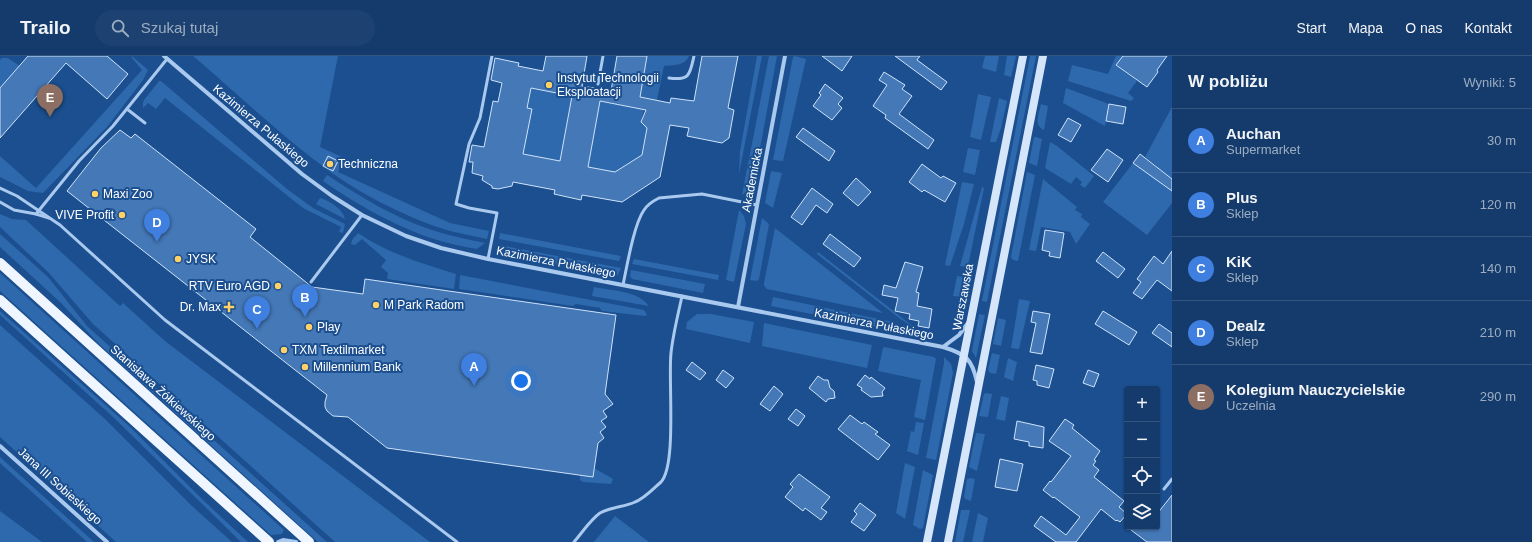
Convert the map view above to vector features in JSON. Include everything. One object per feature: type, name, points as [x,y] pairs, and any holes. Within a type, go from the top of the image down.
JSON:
[{"type":"main road","name":"Warszawska","points":[[927,542],[1023,56]]},
{"type":"main road","points":[[948,542],[1043,56]]},
{"type":"main road","name":"Stanisława Żółkiewskiego","points":[[0,263],[309,542]]},
{"type":"main road","points":[[0,300],[269,542]]},
{"type":"street","name":"Akademicka","points":[[738,307],[785,56]]},
{"type":"street","name":"Kazimierza Pułaskiego","points":[[165,57],[302,174],[332,196],[362,215],[422,242],[488,260],[943,347],[964,355]]},
{"type":"street","points":[[943,347],[959,335],[971,319]]},
{"type":"street","points":[[964,355],[974,368],[978,388]]},
{"type":"street","name":"Jana III Sobieskiego","points":[[0,446],[107,542]]},
{"type":"street","points":[[278,542],[283,540],[296,542]]},
{"type":"lane","points":[[488,260],[497,213],[456,204],[468,144],[480,118],[492,56]]},
{"type":"lane","points":[[598,84],[603,56]]},
{"type":"lane","points":[[669,78],[682,79],[686,77],[691,68],[694,56]]},
{"type":"lane","points":[[36,214],[73,168],[127,109],[165,57]]},
{"type":"lane","points":[[127,109],[144,123]]},
{"type":"lane","points":[[0,188],[17,196],[39,210],[70,233],[165,320],[457,542]]},
{"type":"lane","points":[[623,285],[635,234],[641,216],[644,210],[653,201],[659,198],[702,194],[757,206]]},
{"type":"lane","points":[[0,202],[14,210],[36,214],[52,220]]},
{"type":"lane","points":[[311,282],[362,215]]},
{"type":"lane","points":[[574,542],[596,516],[609,509],[638,501],[661,482],[666,474],[671,425],[671,352],[682,296]]},
{"type":"lane","points":[[1164,490],[1171,481]]},
{"type":"shaded area","points":[[132,56],[148,70],[143,80],[107,127],[43,193],[28,191],[0,177],[0,156],[36,188],[142,70]]},
{"type":"shaded area","points":[[193,56],[338,56],[320,147],[344,158],[338,172],[450,223],[489,231],[487,239],[453,232],[434,226],[395,209],[356,189],[314,160]]},
{"type":"shaded area","points":[[647,56],[689,56],[685,62],[664,66],[657,100],[640,97]]},
{"type":"shaded area","points":[[757,56],[762,56],[739,174],[740,151]]},
{"type":"shaded area","points":[[769,56],[777,56],[754,181],[750,189],[742,195]]},
{"type":"shaded area","points":[[795,56],[806,59],[783,161],[773,160],[793,57]]},
{"type":"shaded area","points":[[985,56],[999,56],[996,72],[982,68]]},
{"type":"shaded area","points":[[1007,56],[1016,56],[1011,77],[1004,75]]},
{"type":"shaded area","points":[[1030,56],[1036,56],[987,302],[982,301]]},
{"type":"shaded area","points":[[1116,56],[1123,56],[1116,65],[1137,81],[1128,93],[1134,98],[1131,101],[1068,81],[1072,65],[1108,74]]},
{"type":"shaded area","points":[[2,58],[8,58],[20,66],[0,88],[0,60]]},
{"type":"shaded area","points":[[159,81],[161,81],[287,189],[313,208],[345,224],[343,233],[339,232],[341,227],[303,208],[165,98],[156,109],[148,103],[143,108],[144,100]]},
{"type":"shaded area","points":[[531,88],[572,96],[560,161],[523,154],[519,149],[526,136],[532,109],[527,108]]},
{"type":"shaded area","points":[[1066,88],[1109,104],[1105,126],[1063,103]]},
{"type":"shaded area","points":[[978,94],[991,97],[981,140],[970,137]]},
{"type":"shaded area","points":[[999,98],[1007,101],[1001,128],[996,142],[990,142]]},
{"type":"shaded area","points":[[600,101],[644,109],[641,122],[643,125],[647,125],[641,158],[634,163],[632,161],[623,167],[625,170],[620,173],[588,167]]},
{"type":"shaded area","points":[[1041,104],[1048,106],[1044,130],[1038,122]]},
{"type":"shaded area","points":[[1172,107],[1172,203],[1147,235],[1103,202],[1133,163],[1150,175],[1157,166],[1145,157]]},
{"type":"shaded area","points":[[1034,137],[1042,139],[1037,166],[1029,163]]},
{"type":"shaded area","points":[[1050,142],[1094,176],[1085,188],[1080,185],[1082,182],[1076,177],[1071,184],[1045,168]]},
{"type":"shaded area","points":[[968,148],[980,150],[975,175],[963,172]]},
{"type":"shaded area","points":[[771,171],[782,173],[773,208],[765,203]]},
{"type":"shaded area","points":[[1027,172],[1035,175],[1018,261],[1013,260],[1011,257]]},
{"type":"shaded area","points":[[327,175],[391,213],[404,219],[438,232],[485,243],[477,249],[456,245],[436,240],[396,224],[359,204],[323,181]]},
{"type":"shaded area","points":[[1043,179],[1077,207],[1075,210],[1082,214],[1081,217],[1090,224],[1076,244],[1070,232],[1041,227],[1036,251],[1029,250]]},
{"type":"shaded area","points":[[962,182],[974,184],[964,224],[950,266],[945,265]]},
{"type":"shaded area","points":[[982,187],[984,188],[968,266],[960,266]]},
{"type":"shaded area","points":[[320,198],[336,206],[342,212],[345,219],[316,204]]},
{"type":"shaded area","points":[[739,210],[744,216],[746,224],[734,282],[726,280]]},
{"type":"shaded area","points":[[0,214],[12,219],[26,220],[120,306],[123,303],[165,341],[430,542],[335,542],[93,324],[49,273],[0,227]]},
{"type":"shaded area","points":[[762,218],[769,224],[759,279],[757,281],[750,280]]},
{"type":"shaded area","points":[[775,228],[883,313],[767,289],[764,286],[764,283]]},
{"type":"shaded area","points":[[358,233],[381,247],[418,262],[456,274],[454,289],[387,279],[388,273],[381,267],[386,260],[362,239],[355,245],[351,244],[352,240]]},
{"type":"shaded area","points":[[500,233],[621,256],[619,261],[499,239]]},
{"type":"shaded area","points":[[0,234],[48,277],[87,326],[327,542],[318,542],[99,344],[61,303],[0,247]]},
{"type":"shaded area","points":[[499,245],[621,268],[618,275],[614,276],[506,255],[501,251]]},
{"type":"shaded area","points":[[818,252],[919,331],[899,318],[817,254]]},
{"type":"shaded area","points":[[634,259],[719,275],[718,280],[632,264]]},
{"type":"shaded area","points":[[631,270],[705,284],[703,293],[632,279],[630,276]]},
{"type":"shaded area","points":[[0,273],[284,530],[282,534],[271,535],[0,291]]},
{"type":"shaded area","points":[[460,275],[644,310],[647,315],[602,311],[600,308],[576,304],[573,306],[459,289]]},
{"type":"shaded area","points":[[957,276],[964,277],[966,279],[963,297],[953,296]]},
{"type":"shaded area","points":[[594,287],[631,294],[644,301],[649,306],[592,296]]},
{"type":"shaded area","points":[[773,297],[893,322],[907,333],[771,306]]},
{"type":"shaded area","points":[[1019,299],[1030,301],[1019,349],[1011,348]]},
{"type":"shaded area","points":[[0,311],[129,426],[202,499],[248,542],[241,542],[113,417],[0,315]]},
{"type":"shaded area","points":[[697,314],[711,314],[754,322],[750,343],[686,329],[687,322]]},
{"type":"shaded area","points":[[979,314],[985,315],[976,358],[972,351]]},
{"type":"shaded area","points":[[998,318],[1006,320],[1001,346],[993,344]]},
{"type":"shaded area","points":[[764,323],[872,345],[867,368],[762,346]]},
{"type":"shaded area","points":[[0,325],[105,419],[192,506],[232,542],[116,542],[0,437]]},
{"type":"shaded area","points":[[884,347],[934,357],[936,359],[925,420],[914,417],[921,380],[878,371]]},
{"type":"shaded area","points":[[992,353],[1000,355],[996,374],[990,373],[988,370]]},
{"type":"shaded area","points":[[944,357],[951,364],[953,373],[936,460],[926,458]]},
{"type":"shaded area","points":[[1008,358],[1017,362],[1013,381],[1004,377]]},
{"type":"shaded area","points":[[984,394],[992,394],[988,417],[979,416]]},
{"type":"shaded area","points":[[1001,396],[1009,398],[1005,421],[996,419]]},
{"type":"shaded area","points":[[916,422],[924,423],[918,455],[907,451],[911,431],[914,432]]},
{"type":"shaded area","points":[[976,433],[985,434],[977,471],[969,467]]},
{"type":"shaded area","points":[[0,457],[94,542],[87,542],[0,463]]},
{"type":"shaded area","points":[[905,463],[915,467],[905,519],[896,513]]},
{"type":"shaded area","points":[[594,468],[613,479],[611,484],[583,482],[580,480],[580,475],[593,477]]},
{"type":"shaded area","points":[[923,470],[933,475],[923,528],[920,529],[913,525]]},
{"type":"shaded area","points":[[967,479],[975,479],[971,501],[965,499],[964,497]]},
{"type":"shaded area","points":[[961,510],[970,510],[963,542],[955,542]]},
{"type":"shaded area","points":[[0,511],[42,542],[0,542]]},
{"type":"shaded area","points":[[978,513],[988,518],[983,542],[972,542]]},
{"type":"shaded area","points":[[615,516],[649,542],[594,542]]},
{"type":"building","points":[[28,56],[107,56],[128,74],[107,99],[66,63],[0,138],[0,88]]},
{"type":"building","points":[[546,56],[587,56],[582,86],[611,91],[617,56],[647,56],[640,97],[670,103],[671,98],[694,101],[702,56],[738,56],[728,108],[734,110],[729,138],[722,143],[687,136],[689,128],[670,125],[660,177],[622,202],[582,195],[581,200],[554,194],[555,190],[513,182],[512,186],[498,189],[492,188],[492,186],[482,180],[483,176],[472,173],[473,162],[469,162],[472,145],[484,147],[493,101],[498,102],[502,83],[491,80],[495,58],[519,63],[518,66],[543,71]],"holes":[[[531,88],[572,96],[560,161],[523,154],[532,109],[527,108]],[[600,101],[646,110],[641,122],[647,128],[642,155],[615,172],[588,167]]]},
{"type":"building","points":[[822,56],[852,56],[842,71]]},
{"type":"building","points":[[895,56],[920,56],[917,60],[947,82],[941,90]]},
{"type":"building","points":[[1123,56],[1167,56],[1147,87],[1116,65]]},
{"type":"building","points":[[884,72],[905,85],[902,89],[912,96],[899,114],[934,140],[928,149],[885,118],[886,115],[873,106],[887,85],[879,80]]},
{"type":"building","points":[[825,84],[843,98],[838,104],[842,108],[832,120],[813,106],[821,95],[819,93]]},
{"type":"building","points":[[1109,104],[1126,107],[1123,124],[1106,121]]},
{"type":"building","points":[[1068,118],[1081,125],[1071,142],[1058,135]]},
{"type":"building","points":[[803,128],[835,151],[829,161],[796,137]]},
{"type":"building","name":"M Park Radom","points":[[120,130],[131,138],[135,134],[256,229],[250,237],[312,287],[363,294],[365,279],[616,315],[605,394],[613,404],[603,411],[607,417],[601,421],[606,427],[600,432],[604,438],[598,443],[593,477],[387,448],[348,417],[333,416],[325,407],[327,395],[67,191],[101,148]]},
{"type":"building","points":[[1107,149],[1123,160],[1108,182],[1091,170]]},
{"type":"building","points":[[1140,154],[1172,179],[1172,191],[1133,163]]},
{"type":"building","name":"Techniczna","points":[[328,156],[338,161],[333,171],[323,166]]},
{"type":"building","points":[[922,164],[941,178],[943,176],[956,183],[945,202],[924,190],[922,192],[909,182]]},
{"type":"building","points":[[856,178],[871,192],[858,206],[843,193]]},
{"type":"building","points":[[812,188],[833,204],[827,213],[816,205],[802,225],[791,217]]},
{"type":"building","points":[[1045,230],[1064,233],[1060,258],[1049,256],[1050,252],[1042,250]]},
{"type":"building","points":[[830,234],[861,258],[854,267],[823,244]]},
{"type":"building","points":[[1172,251],[1172,291],[1157,280],[1142,299],[1133,293],[1141,282],[1137,279],[1154,256],[1163,264]]},
{"type":"building","points":[[1103,252],[1125,269],[1118,278],[1096,261]]},
{"type":"building","points":[[905,262],[923,267],[916,292],[919,293],[917,306],[932,309],[929,328],[918,326],[919,321],[909,319],[910,314],[895,311],[898,298],[882,295],[884,285],[896,288]]},
{"type":"building","points":[[1033,311],[1050,314],[1042,354],[1030,352],[1036,323],[1031,322]]},
{"type":"building","points":[[1103,311],[1137,332],[1129,345],[1095,324]]},
{"type":"building","points":[[1159,324],[1172,333],[1172,347],[1152,333]]},
{"type":"building","points":[[692,362],[706,373],[700,380],[686,370]]},
{"type":"building","points":[[1036,365],[1054,369],[1049,388],[1037,385],[1037,381],[1033,380]]},
{"type":"building","points":[[723,370],[734,378],[726,388],[716,380]]},
{"type":"building","points":[[1088,370],[1099,374],[1094,387],[1083,383]]},
{"type":"building","points":[[865,375],[870,379],[871,377],[885,388],[882,392],[883,396],[871,397],[861,390],[862,388],[857,385]]},
{"type":"building","points":[[818,376],[824,380],[828,380],[830,388],[834,391],[835,398],[828,399],[826,402],[809,388]]},
{"type":"building","points":[[774,386],[783,394],[770,411],[760,404]]},
{"type":"building","points":[[796,409],[805,416],[798,426],[788,419]]},
{"type":"building","points":[[850,415],[862,424],[864,422],[878,432],[875,434],[890,445],[878,460],[838,429]]},
{"type":"building","points":[[1065,419],[1074,425],[1072,428],[1100,451],[1094,460],[1096,461],[1093,465],[1099,470],[1094,477],[1124,501],[1119,507],[1124,511],[1124,517],[1120,522],[1117,520],[1116,521],[1101,509],[1076,542],[1056,542],[1034,526],[1041,516],[1066,535],[1080,517],[1043,490],[1071,456],[1049,441]]},
{"type":"building","points":[[1017,421],[1044,427],[1043,448],[1029,446],[1029,442],[1014,439]]},
{"type":"building","points":[[1000,459],[1023,464],[1017,491],[995,487]]},
{"type":"building","points":[[799,474],[830,497],[821,508],[827,512],[821,520],[805,508],[803,511],[785,497],[793,487],[790,484]]},
{"type":"building","points":[[1172,495],[1172,542],[1147,542],[1131,530],[1160,530],[1160,510]]},
{"type":"building","points":[[860,503],[876,515],[864,531],[851,522],[857,514],[854,511]]},
{"type":"place","name":"Instytut Technologii Eksploatacji","points":[[549,85]]},
{"type":"place","name":"Kolegium Nauczycielskie","points":[[50,117]]},
{"type":"place","name":"Techniczna","points":[[330,164]]},
{"type":"place","name":"Maxi Zoo","points":[[95,194]]},
{"type":"place","name":"VIVE Profit","points":[[122,215]]},
{"type":"place","name":"Dealz","points":[[157,242]]},
{"type":"place","name":"JYSK","points":[[178,259]]},
{"type":"place","name":"RTV Euro AGD","points":[[278,286]]},
{"type":"place","name":"M Park Radom","points":[[376,305]]},
{"type":"place","name":"Dr. Max","points":[[229,307]]},
{"type":"place","name":"Plus","points":[[305,317]]},
{"type":"place","name":"Play","points":[[309,327]]},
{"type":"place","name":"KiK","points":[[257,329]]},
{"type":"place","name":"TXM Textilmarket","points":[[284,350]]},
{"type":"place","name":"Millennium Bank","points":[[305,367]]},
{"type":"place","name":"Auchan","points":[[474,386]]}]
